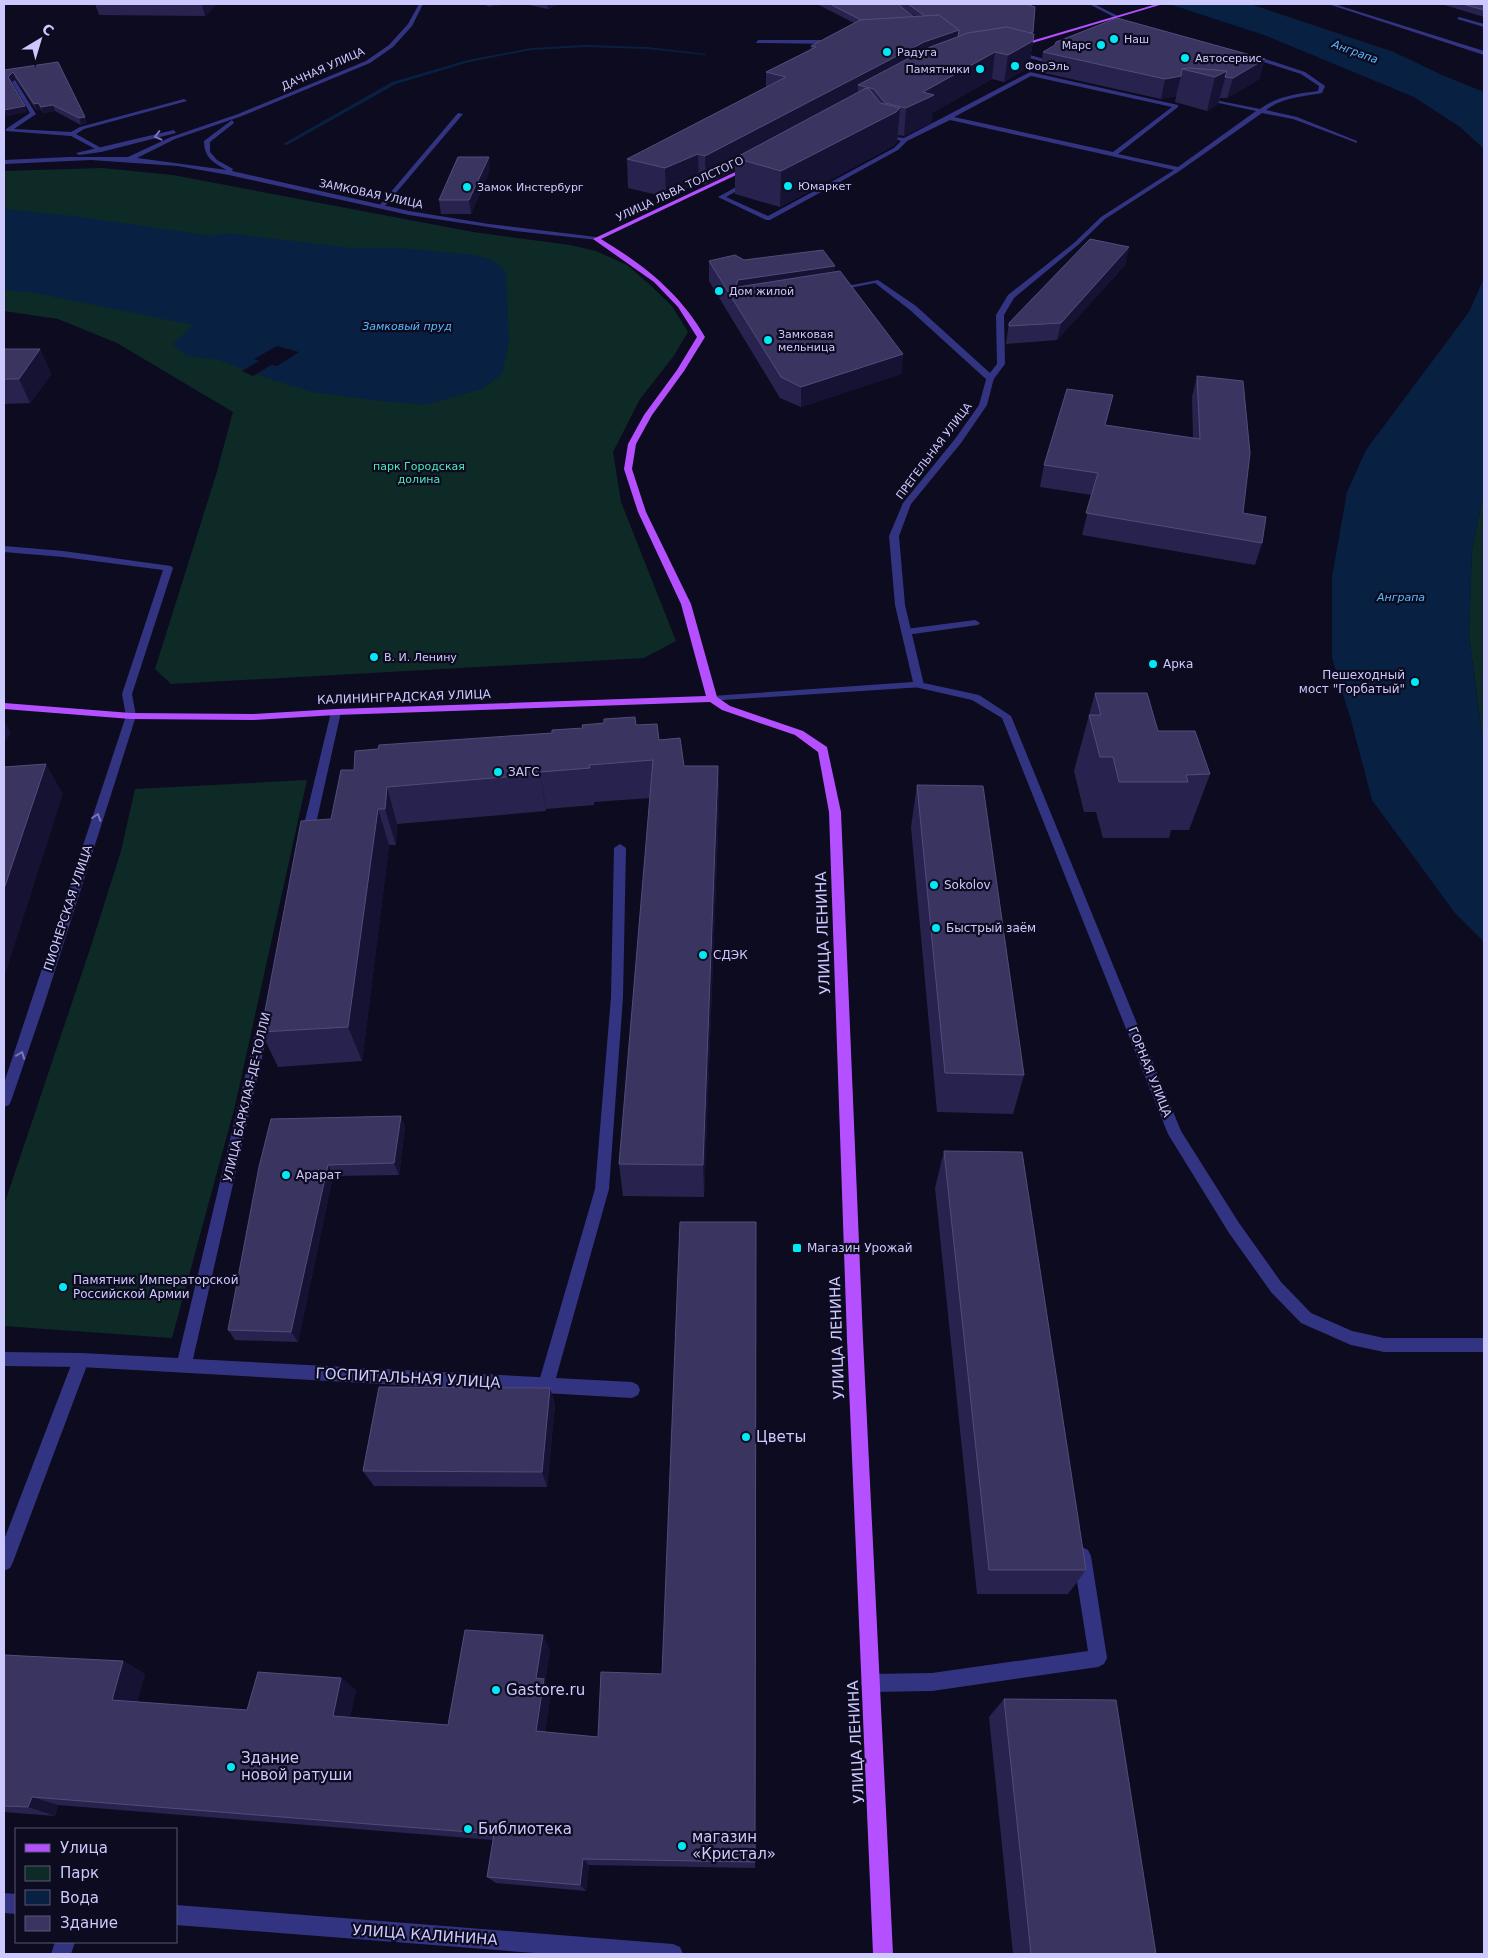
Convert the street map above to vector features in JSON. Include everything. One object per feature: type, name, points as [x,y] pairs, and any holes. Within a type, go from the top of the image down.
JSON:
[{"type":"main road","points":[[1011,49],[1160,4]]},
{"type":"main road","name":"УЛИЦА ЛЬВА ТОЛСТОГО","points":[[596,239],[724,181],[754,165]]},
{"type":"main road","points":[[596,239],[631,259],[654,276],[682,306],[701,337],[680,371],[648,415],[632,444],[628,469],[642,512],[686,604],[712,699]]},
{"type":"main road","name":"КАЛИНИНГРАДСКАЯ УЛИЦА","points":[[4,706],[131,716],[253,717],[336,712],[712,699]]},
{"type":"main road","name":"УЛИЦА ЛЕНИНА","points":[[712,699],[726,708],[799,733],[823,750],[835,812],[855,1339],[883,1954]]},
{"type":"street","name":"ДАЧНАЯ УЛИЦА","points":[[188,140],[240,115],[368,62],[391,46],[410,25],[421,4]]},
{"type":"street","points":[[1091,4],[1116,16]]},
{"type":"street","points":[[1330,4],[1484,53]]},
{"type":"street","points":[[1459,18],[1484,26]]},
{"type":"street","points":[[1091,24],[1106,30]]},
{"type":"street","points":[[758,42],[838,42]]},
{"type":"street","points":[[754,178],[721,197],[768,219],[896,149],[905,140],[949,118],[1049,62],[1011,49]]},
{"type":"street","points":[[949,118],[1179,169],[1273,102],[1290,96],[1320,92],[1322,86],[1303,73],[1239,54]]},
{"type":"street","points":[[1030,74],[1176,106],[1113,155]]},
{"type":"street","points":[[7,131],[33,114],[15,82]]},
{"type":"street","points":[[1196,97],[1220,100],[1261,112],[1294,118],[1356,142]]},
{"type":"street","points":[[1161,103],[1175,99]]},
{"type":"street","points":[[72,134],[82,128],[184,101]]},
{"type":"street","points":[[381,207],[460,114]]},
{"type":"street","name":"ДАЧНАЯ УЛИЦА","points":[[4,162],[102,150],[240,115]]},
{"type":"street","name":"ДАЧНАЯ УЛИЦА","points":[[128,160],[173,138],[240,115]]},
{"type":"street","name":"ДАЧНАЯ УЛИЦА","points":[[239,174],[215,161],[207,152],[207,141],[240,115]]},
{"type":"street","points":[[7,131],[72,134],[102,150]]},
{"type":"street","points":[[891,137],[905,140]]},
{"type":"street","points":[[144,162],[161,154]]},
{"type":"street","name":"ДАЧНАЯ УЛИЦА","points":[[37,159],[128,160],[144,162]]},
{"type":"street","name":"ЗАМКОВАЯ УЛИЦА","points":[[144,162],[176,164],[239,174],[381,207],[466,223],[596,239]]},
{"type":"street","name":"ПРЕГЕЛЬНАЯ УЛИЦА","points":[[919,685],[900,605],[894,536],[907,503],[958,441],[983,405],[990,378],[1001,364],[1000,315],[1011,297],[1076,244],[1103,218],[1179,169]]},
{"type":"street","points":[[823,290],[876,281],[913,308],[990,378]]},
{"type":"street","points":[[4,549],[63,554],[168,568],[127,694],[131,716]]},
{"type":"street","points":[[906,632],[975,623]]},
{"type":"street","name":"ГОРНАЯ УЛИЦА","points":[[712,699],[919,685],[975,697],[1006,716],[1175,1134],[1234,1228],[1276,1288],[1306,1318],[1351,1338],[1384,1345],[1484,1346]]},
{"type":"street","points":[[304,852],[336,712]]},
{"type":"street","name":"ПИОНЕРСКАЯ УЛИЦА","points":[[4,1101],[25,1045],[99,810],[131,716]]},
{"type":"street","points":[[546,1385],[602,1189],[617,997],[620,848]]},
{"type":"street","name":"УЛИЦА БАРКЛАЯ-ДЕ-ТОЛЛИ","points":[[184,1366],[268,1007]]},
{"type":"street","name":"ГОСПИТАЛЬНАЯ УЛИЦА","points":[[4,1358],[81,1360],[632,1390]]},
{"type":"street","points":[[4,1562],[81,1360]]},
{"type":"street","points":[[870,1683],[932,1682],[1098,1658],[1080,1541]]},
{"type":"street","name":"УЛИЦА КАЛИНИНА","points":[[178,1915],[673,1954]]},
{"type":"green space","name":"парк Городская долина","points":[[102,168],[173,175],[473,232],[570,245],[596,251],[627,265],[672,306],[688,332],[673,357],[640,399],[613,452],[621,502],[676,641],[644,658],[171,684],[155,669],[216,475],[233,412],[117,343],[58,319],[4,311],[4,171]]},
{"type":"green space","points":[[1484,491],[1484,751],[1469,634],[1472,550]]},
{"type":"green space","points":[[307,780],[235,1106],[172,1338],[4,1326],[4,1205],[121,851],[135,789]]},
{"type":"water","name":"Анграпа","points":[[1169,4],[1250,4],[1394,52],[1442,75],[1484,92],[1484,152],[1482,147],[1460,127],[1414,97],[1264,35]]},
{"type":"water","name":"Замковый пруд","points":[[4,209],[81,217],[211,236],[227,233],[352,248],[402,248],[475,255],[492,260],[504,269],[506,275],[509,342],[502,374],[482,389],[424,405],[312,392],[219,360],[187,356],[173,344],[193,325],[35,293],[4,290]]},
{"type":"water","name":"Анграпа","points":[[1484,278],[1484,491],[1472,550],[1469,634],[1484,751],[1484,942],[1455,913],[1372,800],[1332,658],[1332,577],[1347,492],[1366,450],[1469,312]]},
{"type":"pier","points":[[277,346],[299,352],[277,366],[271,365],[253,376],[242,371],[259,361],[254,359]]},
{"type":"building","points":[[830,4],[898,4],[914,17],[861,20]]},
{"type":"building","points":[[908,4],[1025,4],[1035,7],[1033,32],[1029,33],[1007,27],[968,33],[958,37],[959,30],[939,15],[925,16]]},
{"type":"building","points":[[1463,4],[1484,4],[1484,10]]},
{"type":"building","points":[[939,15],[959,30],[924,42],[705,156],[698,154],[665,168],[627,159],[786,77],[766,72],[816,47],[811,46],[860,20]]},
{"type":"building","points":[[1117,18],[1265,59],[1233,78],[1225,77],[1227,71],[1189,68],[1182,69],[1181,76],[1165,79],[1043,52],[1055,45],[1056,42]]},
{"type":"building","points":[[1007,27],[1034,34],[1033,41],[1008,55],[995,52],[923,92],[934,95],[906,108],[885,103],[874,89],[858,85],[930,47],[968,33]]},
{"type":"building","points":[[58,62],[85,117],[79,118],[53,105],[41,107],[38,103],[34,104],[13,72],[8,77],[25,106],[4,110],[4,70]]},
{"type":"building","points":[[1182,69],[1227,71],[1215,77]]},
{"type":"building","points":[[866,88],[869,89],[880,103],[900,108],[896,112],[781,171],[735,158]]},
{"type":"building","points":[[458,157],[489,157],[469,200],[439,200]]},
{"type":"building","points":[[1090,239],[1129,247],[1061,323],[1009,326],[1009,323]]},
{"type":"building","points":[[823,250],[835,266],[738,280],[736,286],[840,271],[903,354],[801,387],[781,377],[709,261],[735,255],[744,260]]},
{"type":"building","points":[[4,349],[40,349],[19,379],[4,379]]},
{"type":"building","points":[[1197,376],[1243,381],[1250,453],[1243,513],[1266,517],[1262,543],[1086,513],[1098,473],[1044,465],[1067,389],[1113,395],[1105,425],[1200,439]]},
{"type":"building","points":[[1095,693],[1147,693],[1158,731],[1195,731],[1210,774],[1186,775],[1188,782],[1119,782],[1113,757],[1100,757],[1089,715],[1101,715]]},
{"type":"building","points":[[635,717],[636,725],[657,724],[659,740],[680,738],[684,766],[718,766],[703,1165],[619,1164],[653,760],[589,765],[590,768],[540,772],[540,774],[387,787],[385,809],[378,809],[348,1027],[261,1032],[301,821],[331,819],[341,770],[354,770],[355,751],[378,749],[379,745],[552,733],[552,730],[583,728],[582,725],[604,723],[604,719]]},
{"type":"building","points":[[46,764],[4,889],[4,767]]},
{"type":"building","points":[[917,785],[983,786],[1024,1075],[945,1073]]},
{"type":"building","points":[[401,1116],[394,1163],[328,1165],[291,1332],[228,1330],[259,1167],[271,1119]]},
{"type":"building","points":[[944,1151],[1022,1152],[1086,1570],[989,1570]]},
{"type":"building","points":[[680,1222],[756,1222],[755,1862],[583,1859],[580,1885],[487,1877],[494,1834],[32,1797],[28,1807],[4,1806],[4,1655],[123,1661],[112,1700],[247,1710],[258,1672],[341,1678],[333,1716],[448,1725],[465,1630],[543,1635],[536,1678],[544,1679],[536,1731],[598,1737],[601,1672],[662,1674]]},
{"type":"building","points":[[379,1387],[550,1388],[542,1472],[363,1471]]},
{"type":"building","points":[[1004,1699],[1116,1700],[1156,1954],[1031,1954]]},
{"type":"waterway","points":[[285,144],[394,83],[468,61],[531,49],[585,46],[647,48],[705,54]]},
{"type":"place","name":"Наш","points":[[1114,39]]},
{"type":"place","name":"Марс","points":[[1101,45]]},
{"type":"place","name":"Радуга","points":[[887,52]]},
{"type":"place","name":"Автосервис","points":[[1185,58]]},
{"type":"place","name":"ФорЭль","points":[[1015,66]]},
{"type":"place","name":"Памятники","points":[[980,69]]},
{"type":"place","name":"Юмаркет","points":[[788,186]]},
{"type":"place","name":"Замок Инстербург","points":[[467,187]]},
{"type":"place","name":"Дом жилой","points":[[719,291]]},
{"type":"place","name":"Замковая мельница","points":[[768,340]]},
{"type":"place","name":"В. И. Ленину","points":[[374,657]]},
{"type":"place","name":"Арка","points":[[1153,664]]},
{"type":"place","name":"Пешеходный мост \"Горбатый\"","points":[[1415,682]]},
{"type":"place","name":"ЗАГС","points":[[498,772]]},
{"type":"place","name":"Sokolov","points":[[934,885]]},
{"type":"place","name":"Быстрый заём","points":[[936,928]]},
{"type":"place","name":"СДЭК","points":[[703,955]]},
{"type":"place","name":"Арарат","points":[[286,1175]]},
{"type":"place","name":"Магазин Урожай","points":[[797,1248]]},
{"type":"place","name":"Памятник Императорской Российской Армии","points":[[63,1287]]},
{"type":"place","name":"Цветы","points":[[746,1437]]},
{"type":"place","name":"Gastore.ru","points":[[496,1690]]},
{"type":"place","name":"Здание новой ратуши","points":[[231,1767]]},
{"type":"place","name":"Библиотека","points":[[468,1829]]},
{"type":"place","name":"магазин «Кристал»","points":[[682,1846]]}]
